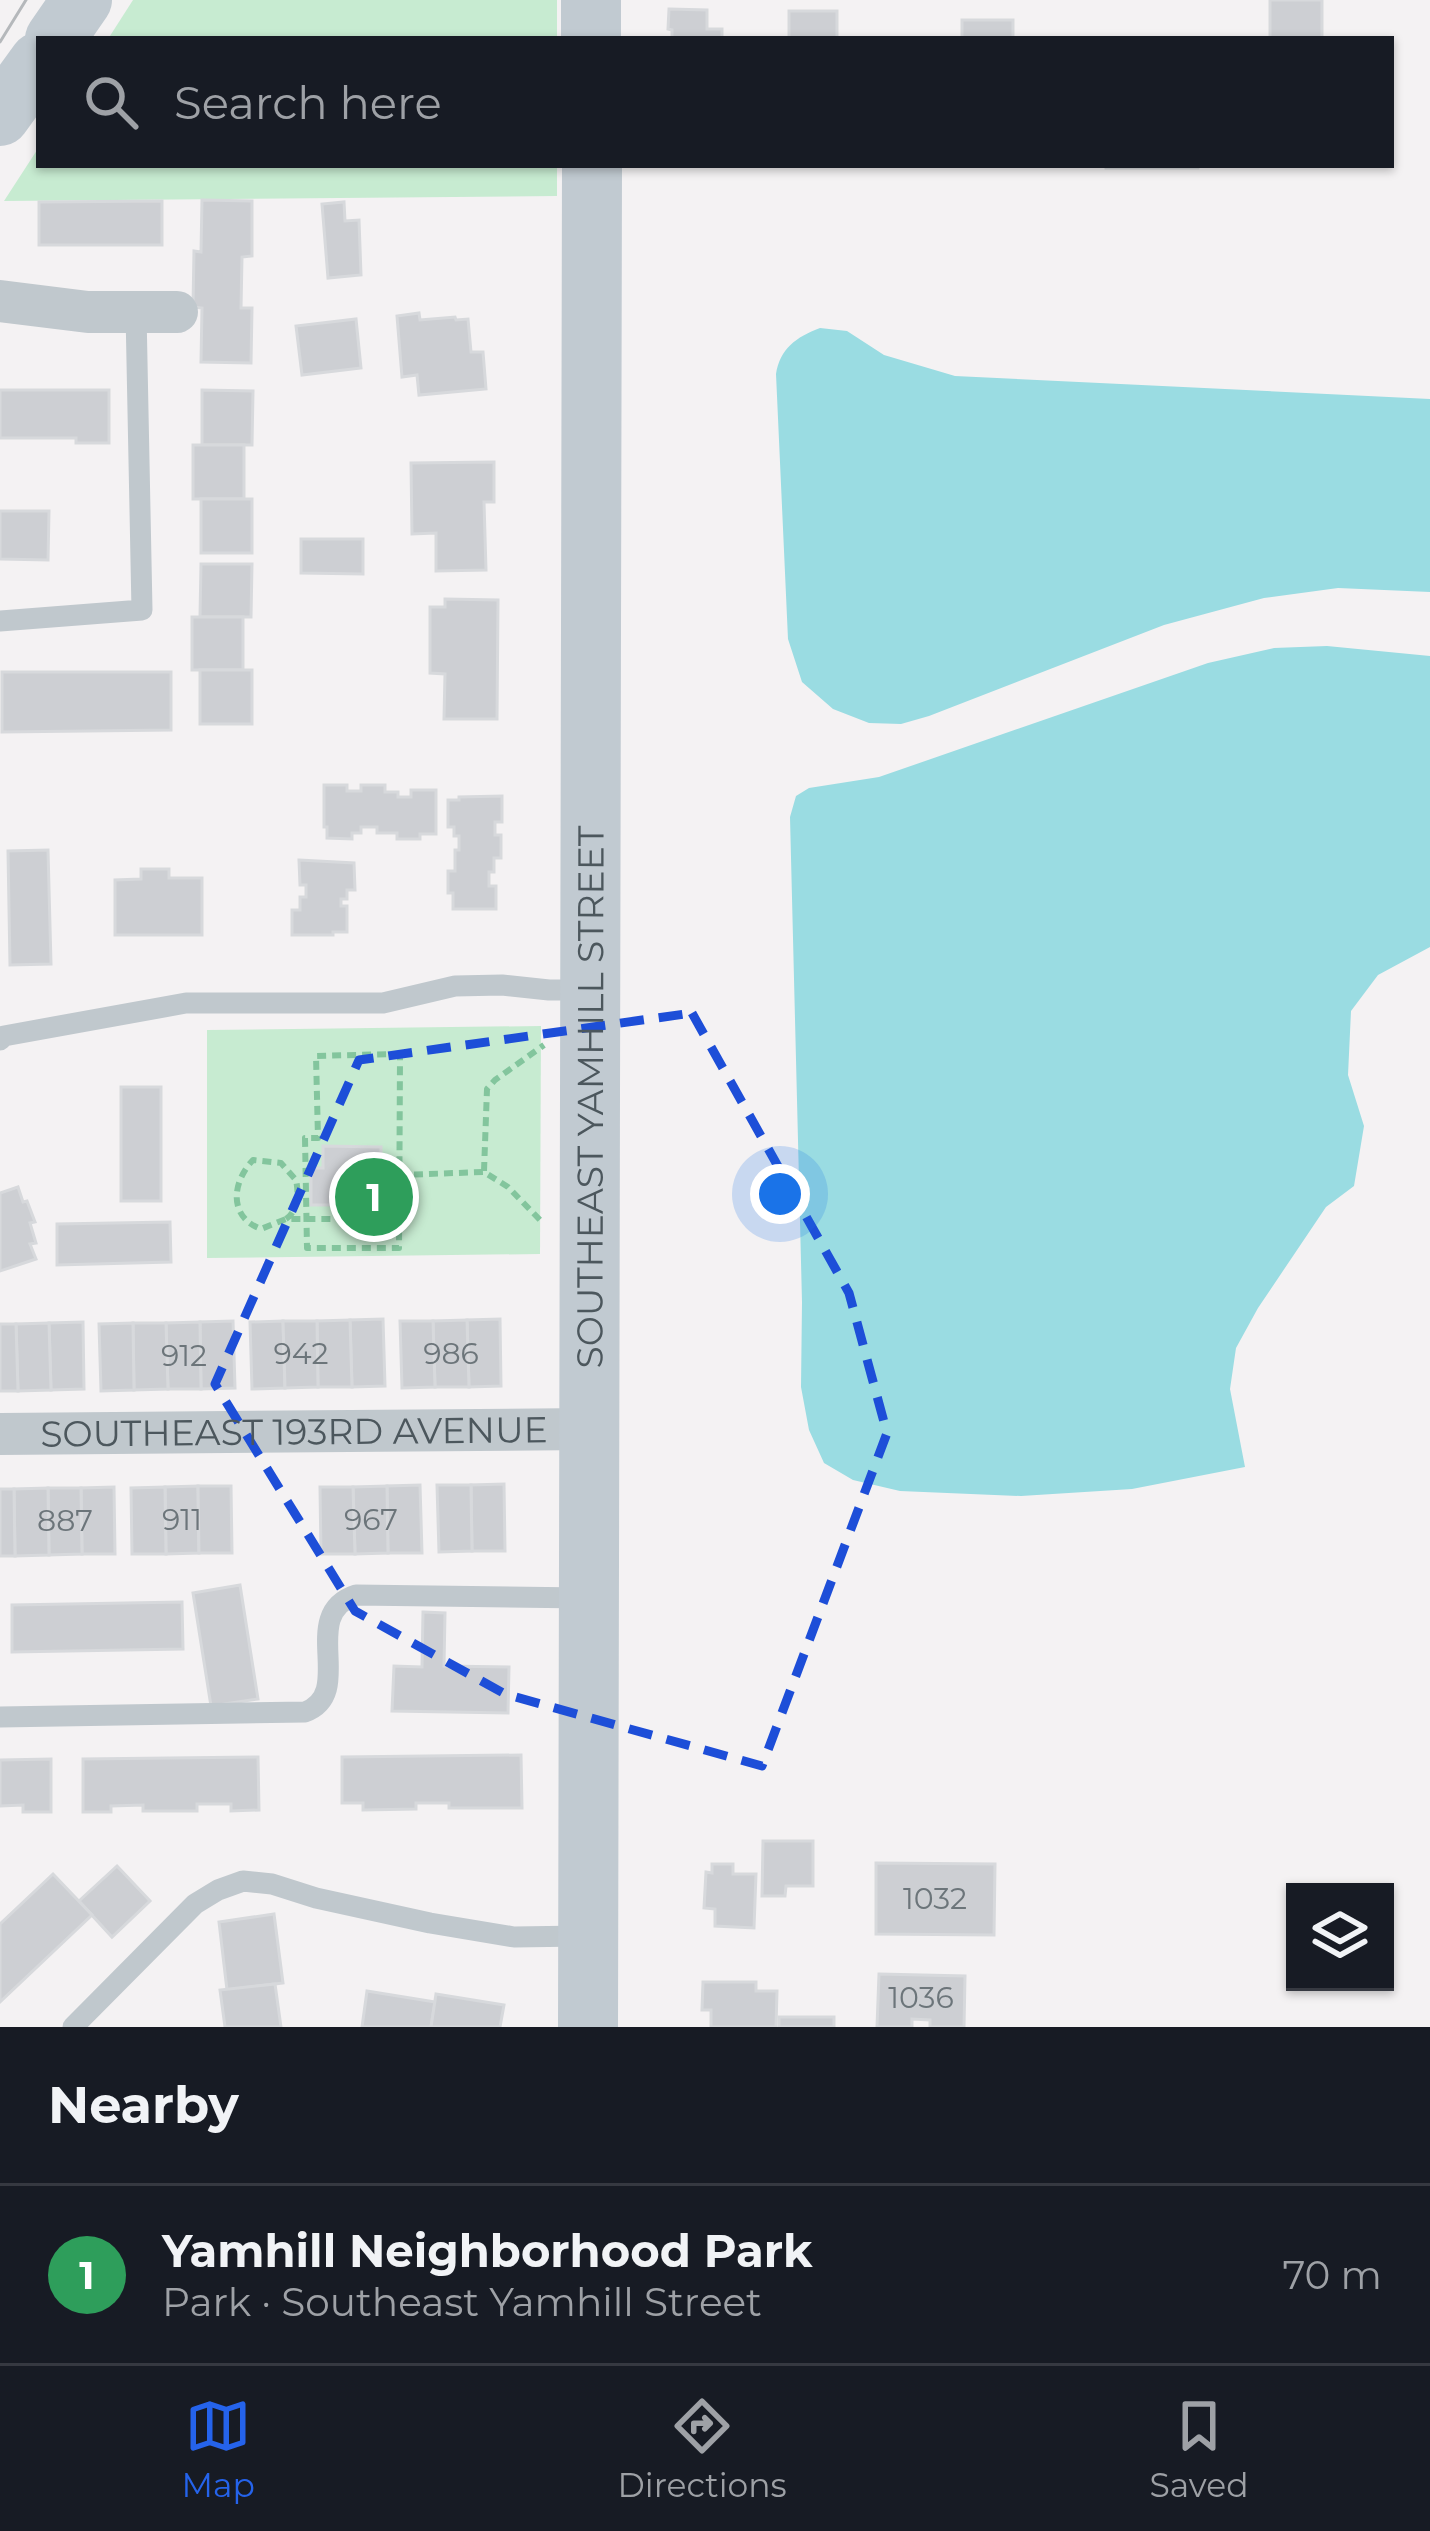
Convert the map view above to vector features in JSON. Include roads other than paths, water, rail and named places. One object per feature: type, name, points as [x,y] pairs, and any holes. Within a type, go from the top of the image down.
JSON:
[{"type":"street","points":[[57,36],[82,0]]},
{"type":"street","points":[[591,0],[592,36]]},
{"type":"street","points":[[0,116],[36,66]]},
{"type":"street","name":"SOUTHEAST YAMHILL STREET","points":[[588,2027],[592,168]]},
{"type":"street","points":[[0,301],[88,312],[157,312]]},
{"type":"street","name":"SOUTHEAST 193RD AVENUE","points":[[0,1434],[590,1429]]},
{"type":"lane","points":[[0,621],[142,610],[157,312]]},
{"type":"lane","points":[[0,1040],[186,1003],[382,1003],[455,986],[502,985],[590,1000]]},
{"type":"lane","points":[[0,1717],[305,1712],[319,1707],[326,1694],[329,1615],[340,1600],[356,1595],[589,1598]]},
{"type":"lane","points":[[73,2027],[195,1904],[242,1881],[493,1934],[589,1936]]},
{"type":"water","points":[[820,328],[847,331],[884,355],[955,376],[1430,399],[1430,592],[1338,588],[1264,598],[1164,625],[901,724],[869,723],[833,709],[802,682],[788,639],[776,374],[790,345]]},
{"type":"water","points":[[1327,646],[1430,656],[1430,947],[1378,975],[1351,1011],[1348,1075],[1364,1126],[1354,1186],[1326,1207],[1236,1348],[1230,1389],[1245,1467],[1132,1489],[1021,1496],[900,1491],[853,1480],[824,1463],[809,1430],[801,1387],[790,817],[796,796],[809,788],[879,777],[1208,663],[1274,648]]},
{"type":"tram line","points":[[0,42],[26,0]]},
{"type":"place","name":"Yamhill Neighborhood Park","points":[[374,1197]]}]
